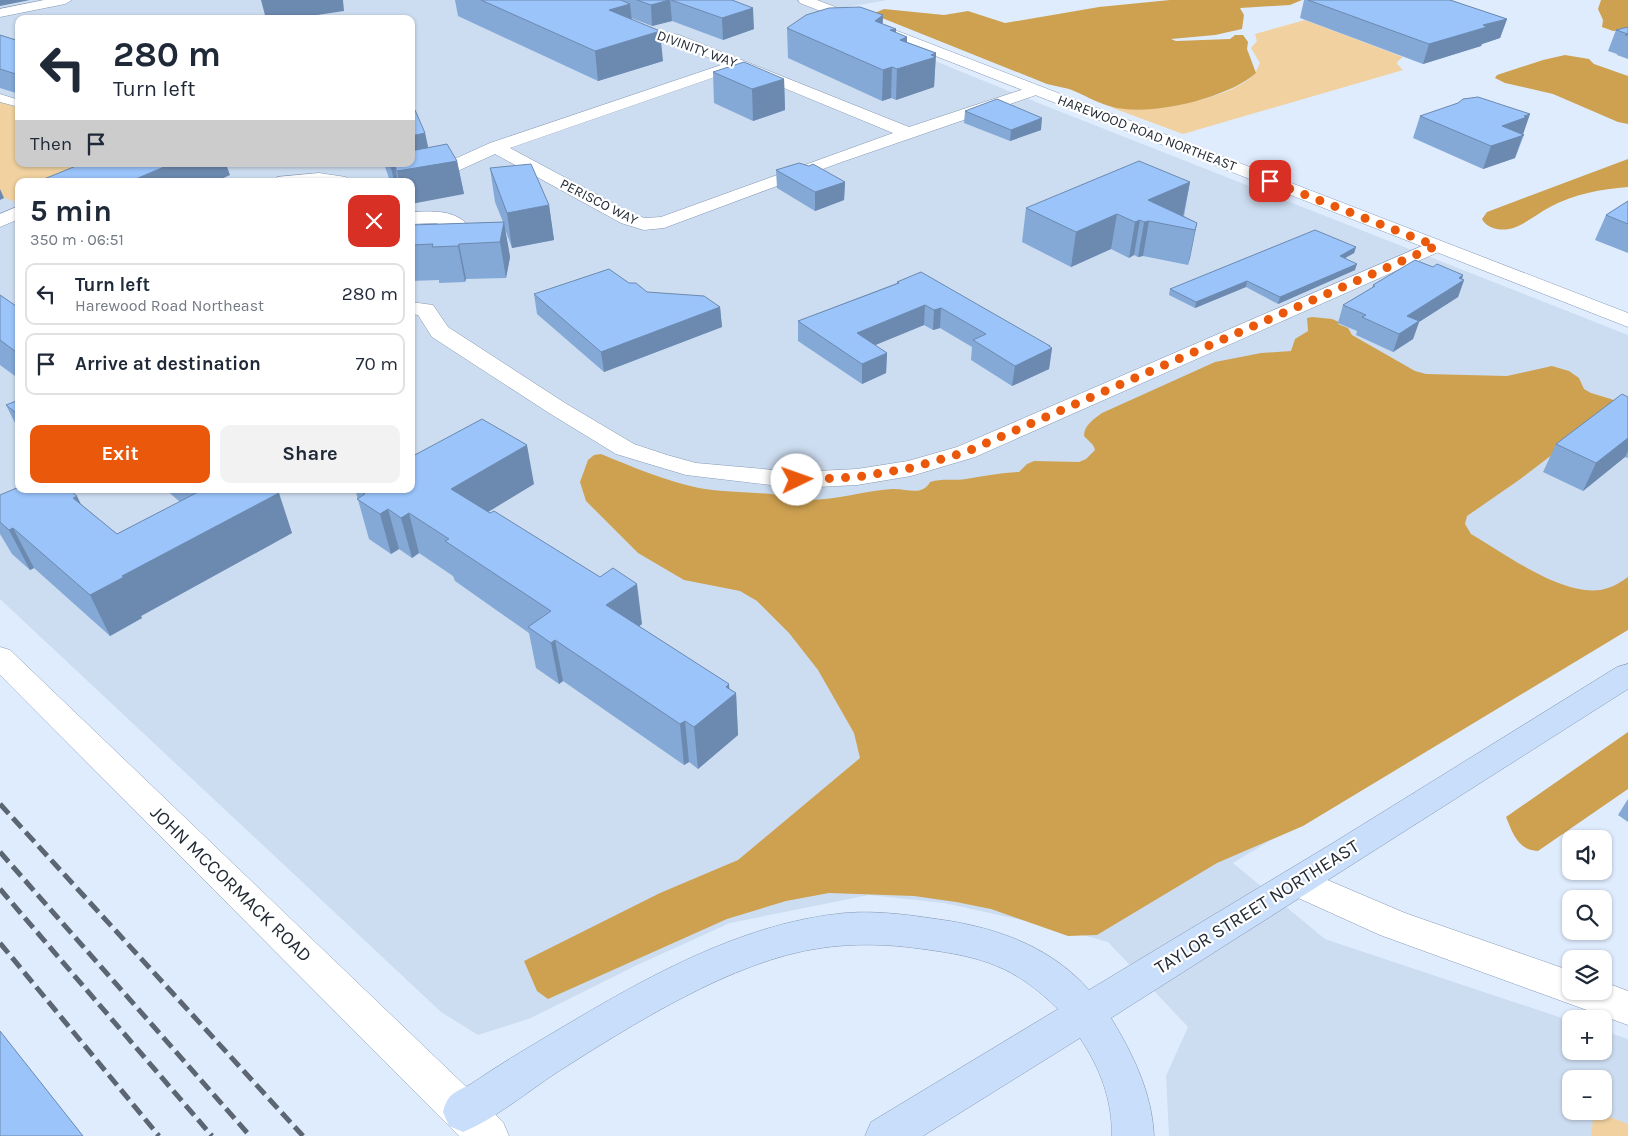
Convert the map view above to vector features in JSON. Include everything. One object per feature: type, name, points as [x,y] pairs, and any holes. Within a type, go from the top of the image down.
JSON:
[{"type":"main road","name":"TAYLOR STREET NORTHEAST","points":[[886,1136],[1628,675]]},
{"type":"main road","points":[[475,1124],[582,1035],[696,973],[769,944],[815,933],[846,929],[906,931],[953,937],[998,947],[1023,958],[1045,972],[1085,1012],[1116,1063],[1133,1119],[1133,1136]]},
{"type":"street","points":[[0,13],[65,0]]},
{"type":"street","name":"DIVINITY WAY","points":[[570,0],[652,33],[674,38],[908,134]]},
{"type":"street","name":"HAREWOOD ROAD NORTHEAST","points":[[805,0],[1628,321]]},
{"type":"street","points":[[414,178],[445,170],[496,147],[739,64]]},
{"type":"street","name":"PERISCO WAY","points":[[496,147],[628,219],[644,224],[664,222],[833,159],[1036,90]]},
{"type":"street","points":[[0,98],[15,103]]},
{"type":"street","points":[[310,178],[330,178]]},
{"type":"street","points":[[0,221],[15,214]]},
{"type":"street","points":[[415,218],[445,219],[455,222],[459,227],[457,235],[448,242],[415,249]]},
{"type":"street","points":[[416,307],[440,332],[557,408],[625,449],[695,470],[797,480],[857,477],[911,468],[966,452],[1436,246]]},
{"type":"street","name":"JOHN MCCORMACK ROAD","points":[[0,657],[475,1124]]},
{"type":"street","points":[[1297,882],[1393,924],[1562,985]]},
{"type":"street","points":[[1605,1000],[1628,1008]]},
{"type":"shaded area","points":[[0,0],[888,0],[841,8],[822,15],[1046,106],[1628,335],[1628,626],[1233,863],[1325,939],[1562,1018],[1562,1060],[1612,1060],[1612,1034],[1628,1039],[1628,1136],[1169,1136],[1166,1076],[1188,1027],[1108,942],[1062,929],[944,903],[869,895],[730,923],[635,966],[531,1018],[478,1035],[441,1012],[0,599]]},
{"type":"shaded area","points":[[1170,0],[1302,0],[1290,5],[1240,8],[1244,15],[1242,29],[1215,35],[1171,39],[1176,41],[1230,39],[1235,35],[1243,35],[1248,42],[1247,49],[1256,73],[1226,91],[1206,98],[1186,104],[1144,110],[1109,106],[1069,89],[1047,84],[872,14],[884,9],[944,15],[968,11],[1005,23],[1099,7]]},
{"type":"shaded area","points":[[1601,0],[1628,0],[1628,30],[1613,31],[1602,27],[1603,20],[1598,9]]},
{"type":"shaded area","points":[[1305,20],[1403,57],[1397,64],[1403,70],[1183,134],[1110,107],[1137,109],[1168,107],[1202,100],[1234,88],[1255,73],[1260,63],[1251,48],[1257,41],[1255,34]]},
{"type":"shaded area","points":[[1565,55],[1589,59],[1594,64],[1628,76],[1628,124],[1618,122],[1553,94],[1505,83],[1495,78],[1497,75]]},
{"type":"shaded area","points":[[0,102],[15,107],[15,167],[111,167],[83,178],[15,178],[15,202],[0,196]]},
{"type":"shaded area","points":[[1628,159],[1628,187],[1578,195],[1550,207],[1520,225],[1509,229],[1494,228],[1487,225],[1482,219],[1487,212]]},
{"type":"shaded area","points":[[1307,318],[1332,319],[1339,322],[1338,324],[1348,328],[1352,335],[1415,371],[1426,374],[1507,376],[1552,366],[1569,371],[1579,378],[1584,389],[1591,393],[1611,399],[1625,406],[1583,431],[1519,480],[1467,516],[1465,524],[1471,534],[1519,563],[1556,582],[1575,588],[1592,590],[1608,588],[1628,577],[1628,630],[1303,826],[1217,863],[1097,935],[1068,936],[991,909],[956,902],[914,896],[829,893],[786,901],[727,919],[548,999],[537,991],[524,961],[660,893],[738,860],[860,758],[854,733],[818,670],[789,633],[757,601],[740,591],[684,580],[638,553],[586,501],[580,482],[588,460],[594,455],[601,454],[661,478],[699,488],[809,500],[830,499],[892,489],[918,491],[934,481],[961,480],[1019,472],[1027,464],[1034,461],[1079,462],[1086,459],[1095,450],[1093,445],[1084,436],[1084,432],[1090,423],[1102,413],[1215,362],[1261,353],[1291,351],[1295,339],[1308,331]]},
{"type":"shaded area","points":[[1628,732],[1628,789],[1568,830],[1562,830],[1562,834],[1538,851],[1526,848],[1517,840],[1506,817]]},
{"type":"shaded area","points":[[1612,1118],[1628,1124],[1628,1136],[1591,1136],[1593,1120],[1612,1120]]},
{"type":"building","points":[[481,0],[621,0],[630,4],[609,10],[660,31],[595,51]]},
{"type":"building","points":[[637,0],[669,0],[651,5]]},
{"type":"building","points":[[671,0],[732,0],[753,8],[722,18]]},
{"type":"building","points":[[1308,0],[1450,0],[1507,19],[1483,25],[1487,27],[1429,44]]},
{"type":"building","points":[[860,7],[883,15],[875,21],[896,29],[890,30],[907,37],[900,40],[936,53],[931,55],[936,57],[897,69],[892,67],[883,70],[787,28],[806,15],[829,8]]},
{"type":"building","points":[[1628,27],[1628,34],[1616,30]]},
{"type":"building","points":[[0,35],[15,40],[15,74],[0,69]]},
{"type":"building","points":[[744,62],[784,79],[752,89],[713,72]]},
{"type":"building","points":[[1478,97],[1530,114],[1524,116],[1527,117],[1502,126],[1524,135],[1491,146],[1420,116],[1458,103],[1463,99]]},
{"type":"building","points":[[997,99],[1042,118],[1011,130],[965,111]]},
{"type":"building","points":[[415,110],[425,133],[415,135]]},
{"type":"building","points":[[447,144],[457,161],[397,171],[395,167],[415,167],[415,150]]},
{"type":"building","points":[[1139,161],[1190,182],[1148,200],[1197,223],[1195,230],[1149,221],[1144,222],[1140,220],[1135,222],[1117,214],[1076,232],[1026,208]]},
{"type":"building","points":[[799,163],[809,166],[813,164],[845,182],[815,192],[776,170]]},
{"type":"building","points":[[531,164],[549,205],[507,213],[490,168]]},
{"type":"building","points":[[74,167],[164,167],[138,178],[46,178]]},
{"type":"building","points":[[1628,201],[1628,224],[1606,215]]},
{"type":"building","points":[[504,222],[500,242],[432,247],[433,244],[415,245],[415,225]]},
{"type":"building","points":[[1315,230],[1356,247],[1340,256],[1357,264],[1280,297],[1247,281],[1196,302],[1170,289]]},
{"type":"building","points":[[1415,260],[1433,267],[1437,264],[1463,275],[1459,278],[1464,280],[1407,316],[1419,321],[1399,334],[1362,317],[1366,315],[1343,305],[1375,286],[1373,285]]},
{"type":"building","points":[[609,269],[629,283],[636,283],[647,292],[704,296],[720,307],[601,352],[534,294]]},
{"type":"building","points":[[921,272],[1052,348],[1015,366],[973,340],[986,334],[941,308],[934,310],[925,305],[857,333],[887,353],[862,364],[798,321],[899,283],[897,282]]},
{"type":"building","points":[[0,295],[15,305],[15,351],[0,340]]},
{"type":"building","points":[[1622,394],[1628,397],[1628,438],[1596,463],[1556,444]]},
{"type":"building","points":[[15,402],[15,412],[6,405]]},
{"type":"building","points":[[482,419],[527,445],[451,489],[490,513],[494,511],[600,577],[613,568],[637,584],[606,605],[729,684],[726,687],[736,693],[694,727],[685,721],[680,724],[555,640],[551,643],[528,627],[551,611],[445,541],[449,539],[409,513],[401,518],[388,509],[380,514],[357,499],[365,494],[363,493],[415,493],[415,455]]},
{"type":"building","points":[[15,489],[15,493],[73,493],[77,496],[73,498],[117,534],[196,493],[279,493],[122,576],[124,577],[90,595],[13,528],[9,530],[0,522],[0,495]]},
{"type":"building","points":[[0,1031],[83,1136],[0,1136]]},
{"type":"railway","points":[[0,804],[303,1136]]},
{"type":"railway","points":[[0,852],[250,1136]]},
{"type":"railway","points":[[0,889],[212,1136]]},
{"type":"railway","points":[[0,943],[159,1136]]},
{"type":"route","points":[[797,480],[857,477],[911,468],[966,452],[1436,246],[1270,181]]}]
